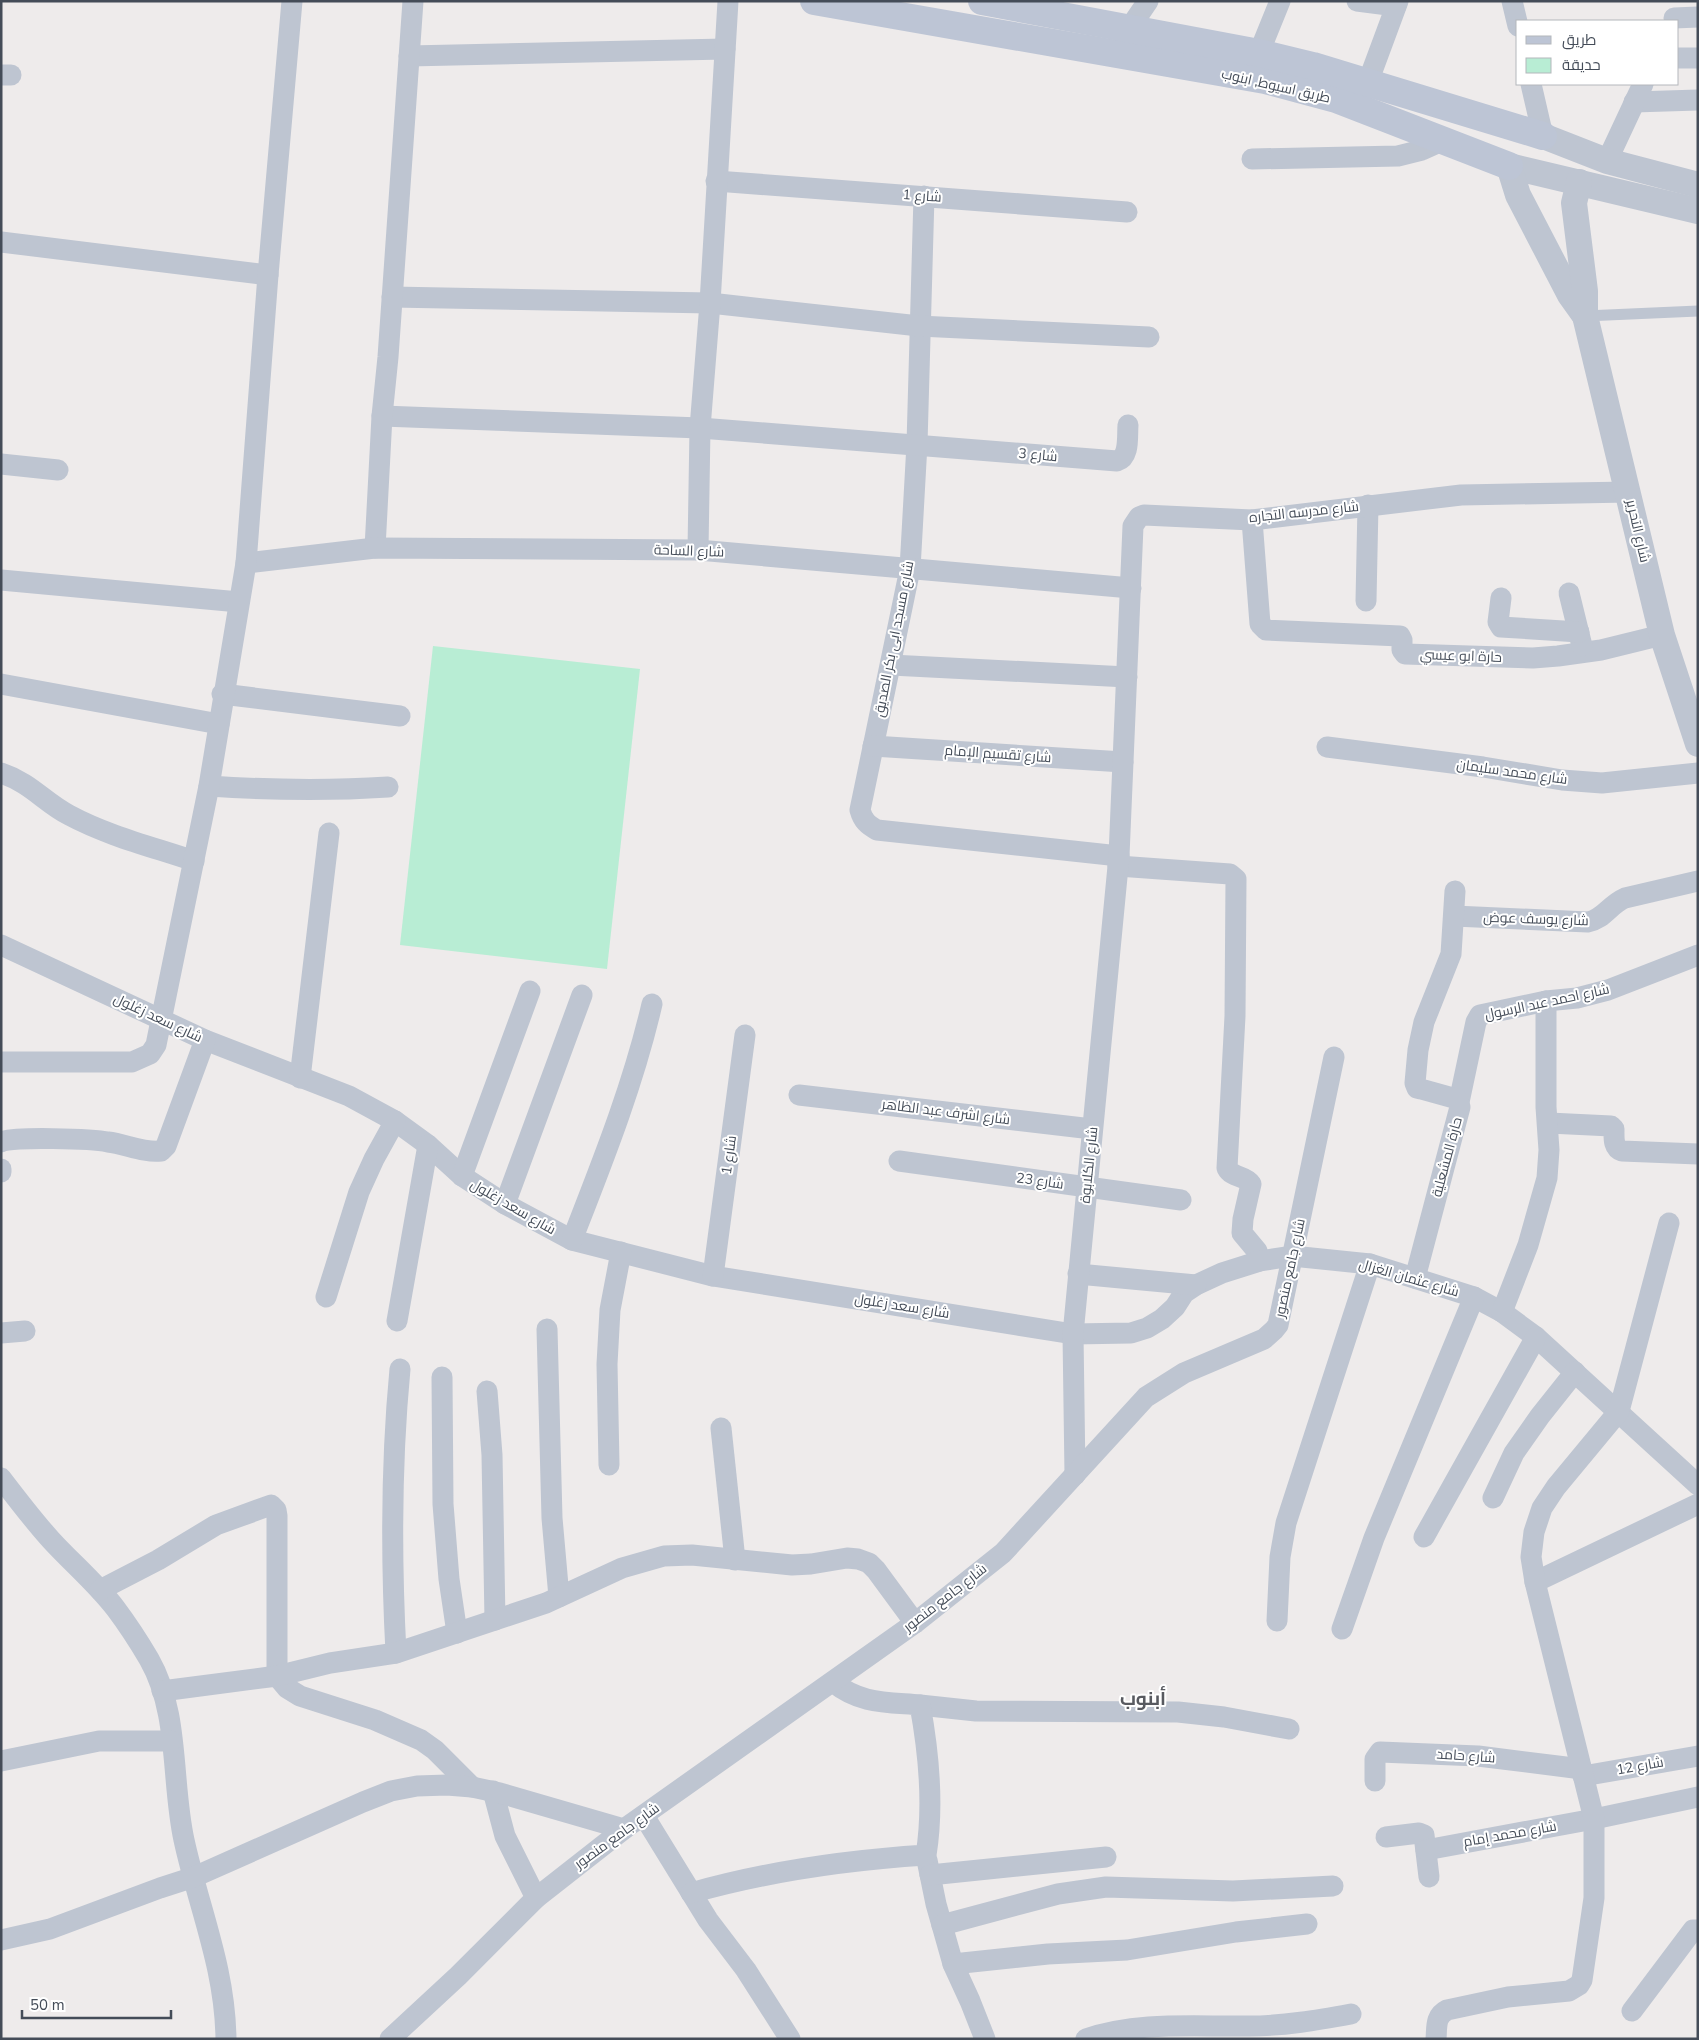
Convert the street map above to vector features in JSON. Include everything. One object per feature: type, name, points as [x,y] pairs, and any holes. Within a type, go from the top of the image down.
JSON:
[{"type":"main road","name":"طريق اسيوط, ابنوب","points":[[814,1],[1265,80],[1336,99],[1509,166]]},
{"type":"main road","name":"طريق اسيوط, ابنوب","points":[[982,1],[1258,53],[1314,66],[1542,136]]},
{"type":"street","points":[[1,1062],[132,1062],[150,1054],[156,1045],[209,786],[222,694],[246,563],[268,275],[292,1]]},
{"type":"street","points":[[376,548],[382,416],[413,1]]},
{"type":"street","points":[[698,550],[700,428],[710,303],[728,1]]},
{"type":"street","points":[[1124,56],[1128,29],[1148,1]]},
{"type":"street","points":[[1258,53],[1280,1]]},
{"type":"street","points":[[1357,1],[1397,4],[1368,82]]},
{"type":"street","points":[[1512,1],[1517,20]]},
{"type":"street","points":[[1675,13],[1698,17]]},
{"type":"street","points":[[409,56],[725,49]]},
{"type":"street","points":[[1679,58],[1698,58]]},
{"type":"street","points":[[1531,85],[1542,136]]},
{"type":"street","points":[[1607,161],[1639,93],[1698,100]]},
{"type":"street","name":"طريق اسيوط, ابنوب","points":[[1542,136],[1607,161],[1698,185]]},
{"type":"street","points":[[1252,159],[1398,156],[1422,150],[1442,141]]},
{"type":"street","name":"طريق اسيوط, ابنوب","points":[[1509,166],[1698,211]]},
{"type":"street","name":"شارع التحرير","points":[[1509,166],[1518,196],[1570,295],[1586,316]]},
{"type":"street","name":"شارع 1","points":[[716,181],[1127,212]]},
{"type":"street","name":"شارع التحرير","points":[[1579,182],[1574,203],[1585,291],[1586,316],[1662,634],[1698,744]]},
{"type":"street","name":"شارع مسجد ابى بكر الصديق","points":[[924,196],[917,444],[910,568],[860,810],[862,818],[868,826],[877,830],[1118,861]]},
{"type":"street","points":[[1,242],[268,275]]},
{"type":"street","points":[[392,297],[710,303],[920,326],[1149,337]]},
{"type":"street","name":"شارع 3","points":[[382,416],[700,428],[1117,461],[1126,454],[1128,425]]},
{"type":"street","points":[[1,464],[58,470]]},
{"type":"street","name":"شارع مدرسه التجاره","points":[[1118,861],[1134,526],[1139,517],[1144,515],[1252,520],[1461,495],[1629,492]]},
{"type":"street","points":[[1366,601],[1368,505]]},
{"type":"street","name":"حارة ابو عيسي","points":[[1252,520],[1260,624],[1266,630],[1400,636],[1402,650],[1406,654],[1533,658],[1584,653],[1662,634]]},
{"type":"street","name":"شارع الساحة","points":[[246,563],[376,548],[698,550],[1131,588]]},
{"type":"street","points":[[1,580],[239,602]]},
{"type":"street","points":[[1570,593],[1584,653]]},
{"type":"street","points":[[1501,598],[1498,622],[1501,627],[1579,632]]},
{"type":"street","points":[[891,665],[1127,677]]},
{"type":"street","points":[[1,684],[218,724]]},
{"type":"street","points":[[222,694],[400,716]]},
{"type":"street","name":"شارع تقسيم الإمام","points":[[873,746],[1123,762]]},
{"type":"street","name":"شارع محمد سليمان","points":[[1327,747],[1483,767],[1562,780],[1602,783],[1698,773]]},
{"type":"street","points":[[1,773],[24,782],[66,814],[90,826],[194,861]]},
{"type":"street","points":[[209,786],[333,791],[388,787]]},
{"type":"street","points":[[300,1078],[329,833]]},
{"type":"street","points":[[1118,861],[1230,874],[1236,879],[1235,1016],[1227,1168],[1231,1174],[1245,1178],[1251,1184],[1243,1219],[1242,1233],[1257,1251],[1260,1262]]},
{"type":"street","name":"شارع الكلابوة","points":[[1075,1475],[1073,1334],[1118,861]]},
{"type":"street","name":"شارع يوسف عوض","points":[[1454,916],[1588,922],[1602,917],[1615,903],[1625,898],[1698,881]]},
{"type":"street","name":"حارة المشعلية","points":[[1415,1278],[1460,1107],[1460,1102],[1454,1097],[1417,1088],[1415,1083],[1418,1050],[1424,1022],[1451,954],[1454,891]]},
{"type":"street","name":"شارع سعد زغلول","points":[[1,945],[205,1040],[349,1096],[395,1121],[428,1145],[462,1176],[505,1204],[572,1240],[713,1276],[1073,1334]]},
{"type":"street","name":"شارع احمد عبد الرسول","points":[[1460,1102],[1478,1018],[1484,1013],[1546,1001],[1577,998],[1608,990],[1698,955]]},
{"type":"street","points":[[462,1176],[530,990]]},
{"type":"street","points":[[505,1204],[582,995]]},
{"type":"street","points":[[1502,1312],[1528,1245],[1547,1178],[1549,1150],[1546,1106],[1546,1001]]},
{"type":"street","points":[[572,1240],[632,1081],[652,1004]]},
{"type":"street","name":"شارع 1","points":[[713,1276],[745,1035]]},
{"type":"street","points":[[1,1142],[4,1140],[20,1139],[95,1140],[161,1151],[166,1146],[205,1040]]},
{"type":"street","name":"شارع جامع منصور","points":[[390,2039],[458,1976],[536,1898],[624,1829],[915,1623],[1003,1553],[1146,1397],[1184,1373],[1270,1335],[1278,1324],[1334,1057]]},
{"type":"street","name":"شارع اشرف عبد الظاهر","points":[[799,1095],[1092,1129]]},
{"type":"street","points":[[326,1297],[358,1192],[395,1121]]},
{"type":"street","points":[[1548,1123],[1611,1126],[1614,1129],[1614,1143],[1622,1151],[1698,1154]]},
{"type":"street","points":[[396,1321],[428,1145]]},
{"type":"street","name":"شارع 23","points":[[899,1161],[1181,1200]]},
{"type":"street","points":[[1436,2039],[1437,2020],[1447,2010],[1508,1997],[1569,1991],[1579,1985],[1582,1980],[1594,1898],[1594,1819],[1535,1582],[1532,1557],[1534,1532],[1542,1508],[1556,1487],[1619,1410],[1669,1224]]},
{"type":"street","points":[[609,1465],[608,1346],[610,1310],[621,1252]]},
{"type":"street","name":"شارع عثمان الغزال","points":[[1073,1334],[1131,1333],[1147,1328],[1175,1308],[1184,1293],[1196,1285],[1215,1276],[1260,1262],[1292,1256],[1370,1264],[1474,1298],[1502,1312],[1536,1337],[1619,1410],[1698,1485]]},
{"type":"street","points":[[1278,1621],[1280,1557],[1286,1523],[1370,1264]]},
{"type":"street","points":[[1078,1274],[1196,1285]]},
{"type":"street","points":[[1342,1629],[1374,1538],[1474,1298]]},
{"type":"street","points":[[547,1329],[552,1518],[559,1597]]},
{"type":"street","points":[[1,1333],[25,1331]]},
{"type":"street","points":[[1424,1537],[1536,1337]]},
{"type":"street","points":[[396,1653],[392,1495],[400,1369]]},
{"type":"street","points":[[1493,1498],[1514,1453],[1575,1372]]},
{"type":"street","points":[[442,1377],[442,1504],[449,1579],[457,1633]]},
{"type":"street","points":[[487,1391],[492,1455],[495,1620]]},
{"type":"street","points":[[721,1428],[735,1560]]},
{"type":"street","points":[[1,1478],[34,1521],[115,1608],[150,1661],[162,1691],[168,1713],[174,1775],[184,1840],[210,1930],[225,2000],[226,2039]]},
{"type":"street","points":[[1535,1582],[1698,1504]]},
{"type":"street","points":[[100,1590],[158,1560],[216,1525],[271,1505],[276,1510],[277,1523],[278,1577],[275,1635],[277,1676],[287,1688],[300,1696],[375,1720],[421,1740],[482,1789],[536,1898]]},
{"type":"street","points":[[162,1691],[277,1676],[330,1663],[396,1653],[546,1603],[622,1568],[664,1556],[692,1555],[792,1565],[847,1558],[858,1559],[869,1563],[876,1570],[915,1623]]},
{"type":"street","points":[[833,1682],[846,1693],[862,1700],[976,1711],[1178,1712],[1224,1717],[1289,1729]]},
{"type":"street","points":[[920,1705],[929,1785],[928,1865],[953,1964],[970,2001],[984,2039]]},
{"type":"street","points":[[1,1761],[99,1741],[171,1741]]},
{"type":"street","name":"شارع حامد","points":[[1375,1781],[1375,1759],[1380,1752],[1478,1756],[1582,1772]]},
{"type":"street","name":"شارع 12","points":[[1582,1772],[1698,1756]]},
{"type":"street","points":[[1,1940],[50,1929],[194,1877],[293,1832],[391,1791],[417,1786],[447,1785],[482,1789],[624,1829]]},
{"type":"street","name":"شارع محمد إمام","points":[[1426,1850],[1594,1819],[1698,1797]]},
{"type":"street","points":[[644,1816],[708,1920],[746,1970],[790,2039]]},
{"type":"street","points":[[1386,1838],[1422,1833],[1425,1837],[1429,1877]]},
{"type":"street","points":[[691,1894],[757,1877],[834,1865],[928,1865],[1106,1857]]},
{"type":"street","points":[[942,1925],[1058,1894],[1106,1887],[1217,1891],[1333,1886]]},
{"type":"street","points":[[953,1964],[1048,1954],[1127,1950],[1236,1932],[1307,1924]]},
{"type":"street","points":[[1632,2011],[1693,1930],[1698,1930]]},
{"type":"street","points":[[1086,2039],[1126,2029],[1180,2033],[1286,2024],[1352,2014]]},
{"type":"lane","points":[[1586,316],[1698,311]]},
{"type":"green space","points":[[433,646],[640,669],[607,969],[400,945]]},
{"type":"district","name":"أبنوب","points":[[1143,1699]]}]
